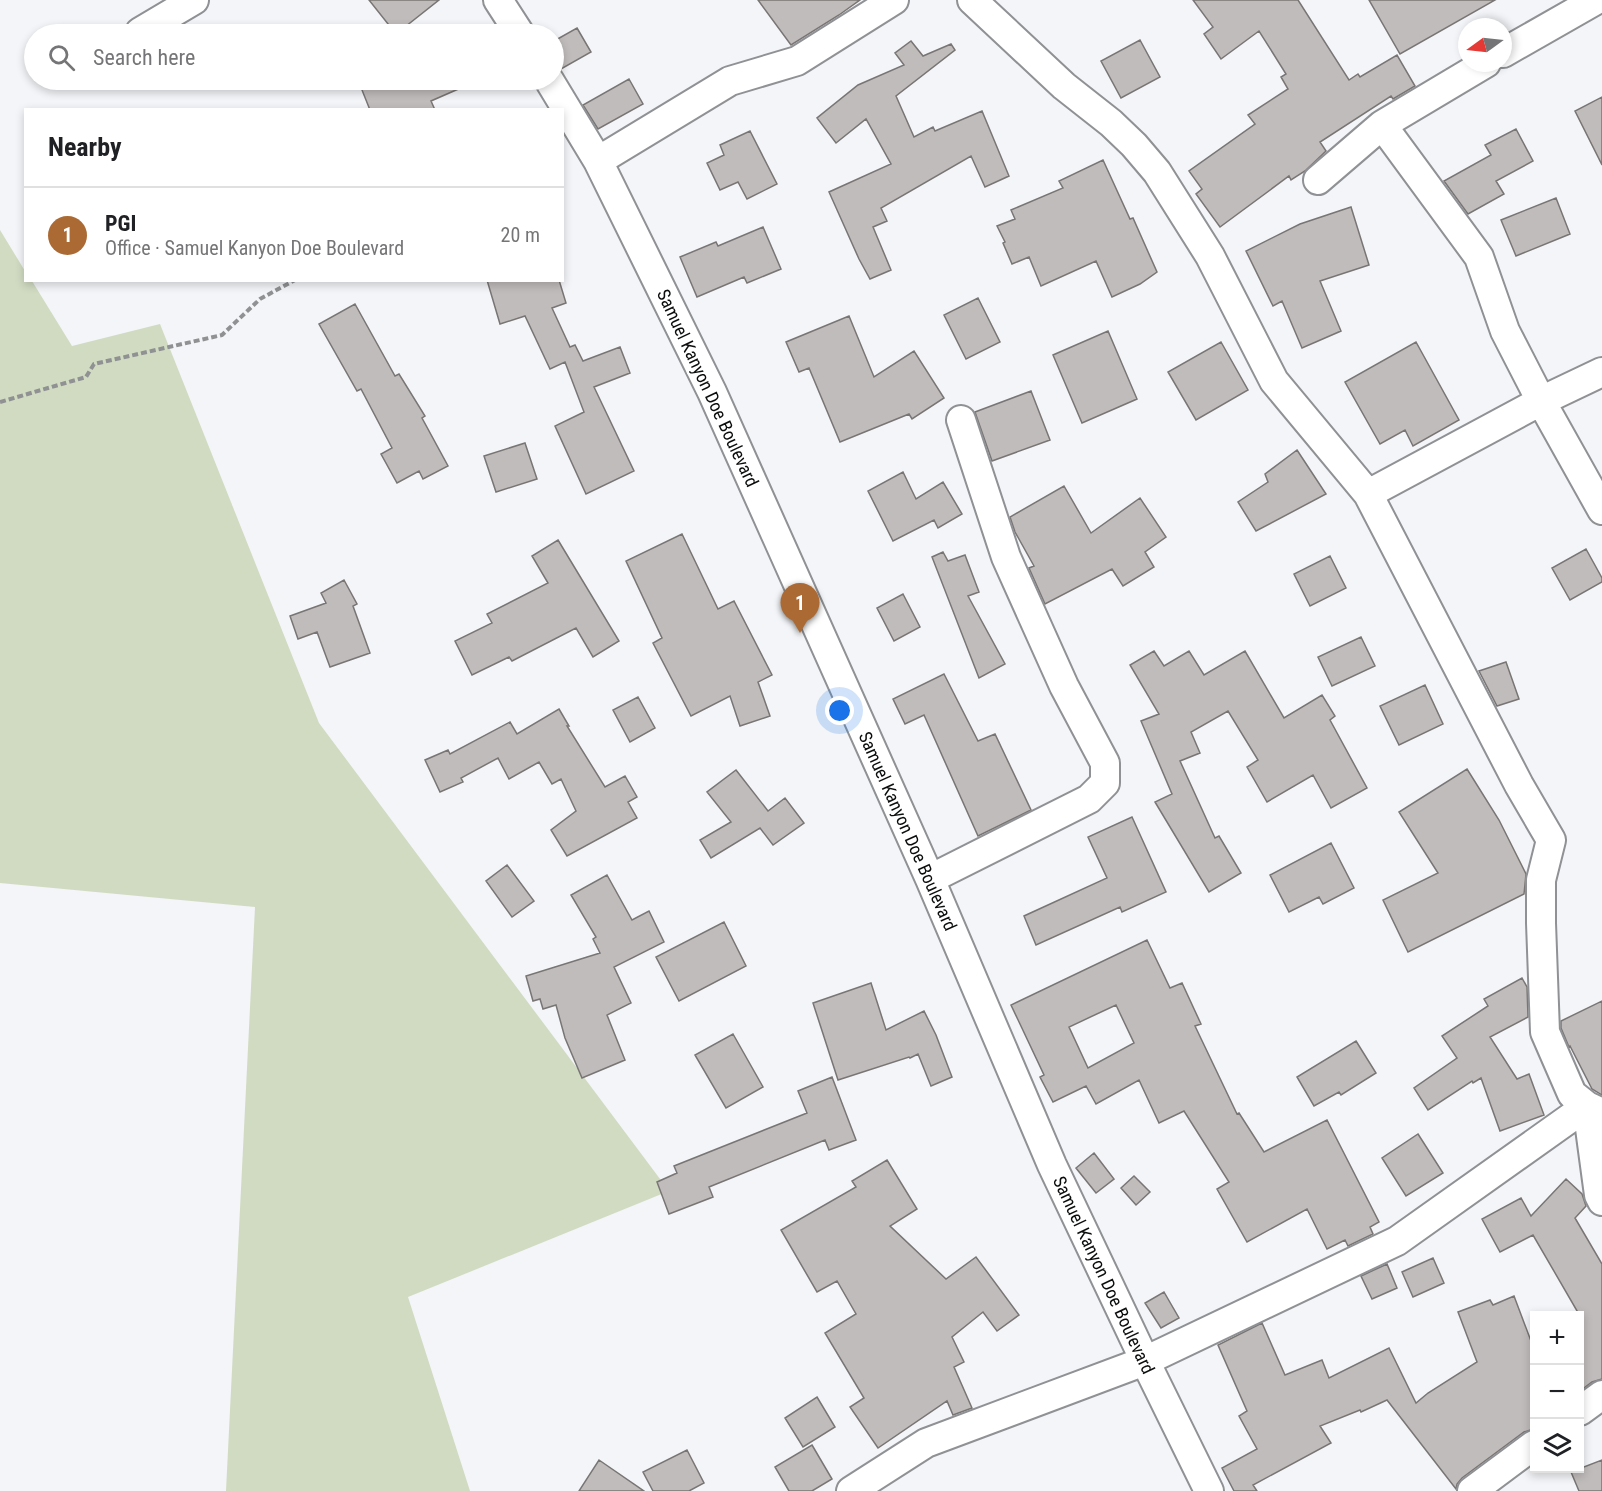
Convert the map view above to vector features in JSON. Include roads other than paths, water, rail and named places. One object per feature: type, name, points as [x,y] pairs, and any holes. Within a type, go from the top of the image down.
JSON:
[{"type":"street","points":[[154,24],[194,0]]},
{"type":"street","points":[[498,0],[514,24]]},
{"type":"street","points":[[598,161],[730,81],[797,61],[894,0]]},
{"type":"street","points":[[972,0],[1064,86],[1111,123],[1157,172],[1210,256],[1274,381],[1368,494],[1519,785],[1551,840],[1541,880],[1545,1032],[1572,1094],[1594,1110]]},
{"type":"street","points":[[1512,48],[1596,0]]},
{"type":"street","points":[[1318,180],[1382,125],[1471,72]]},
{"type":"street","name":"Samuel Kanyon Doe Boulevard","points":[[549,95],[559,108]]},
{"type":"street","name":"Samuel Kanyon Doe Boulevard","points":[[564,115],[598,161],[712,392],[930,879],[1052,1165],[1209,1491]]},
{"type":"street","points":[[1382,125],[1479,257],[1505,331],[1602,510]]},
{"type":"street","points":[[1368,494],[1541,401],[1602,372]]},
{"type":"street","points":[[930,879],[1089,799],[1105,783],[1105,763],[1064,686],[1006,557],[961,420]]},
{"type":"street","points":[[1594,1110],[1599,1195],[1602,1202]]},
{"type":"street","points":[[851,1491],[926,1443],[1145,1361],[1397,1241],[1594,1110]]},
{"type":"street","points":[[1584,1408],[1602,1395]]},
{"type":"street","points":[[1472,1491],[1530,1448]]},
{"type":"place","name":"PGI","points":[[800,633]]}]
